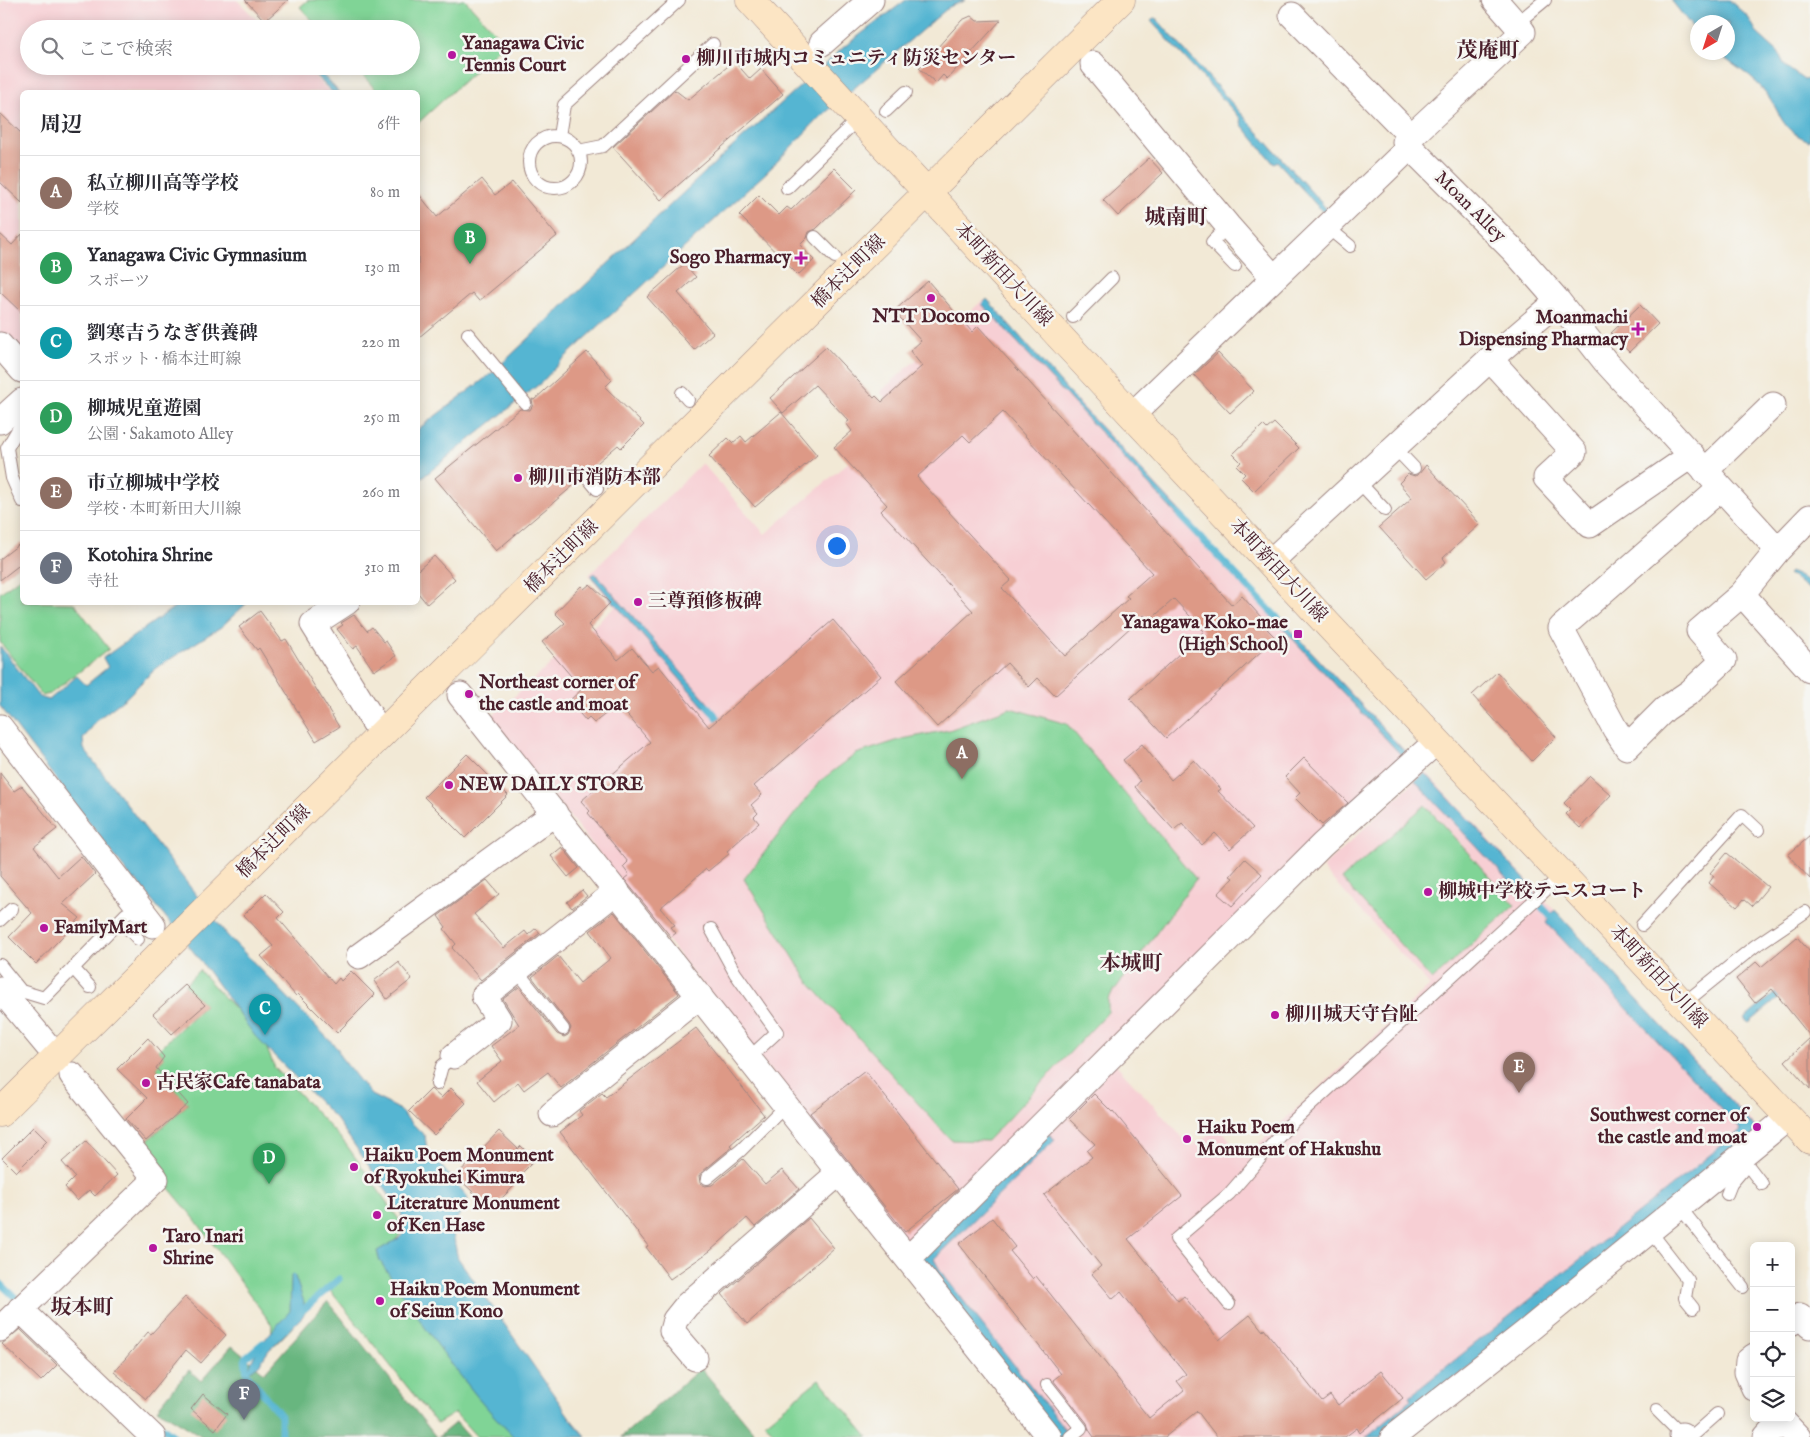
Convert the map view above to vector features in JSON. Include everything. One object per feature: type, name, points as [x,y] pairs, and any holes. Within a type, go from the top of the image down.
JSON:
[{"type":"main road","name":"本町新田大川線","points":[[750,0],[1132,415],[1810,1140]]},
{"type":"main road","name":"橋本辻町線","points":[[0,1113],[64,1066],[178,936],[928,194],[1121,0]]},
{"type":"street","points":[[822,43],[871,0]]},
{"type":"street","points":[[1132,415],[1328,227],[1519,28],[1495,0]]},
{"type":"street","name":"Moan Alley","points":[[1292,15],[1409,142],[1515,252],[1558,301],[1605,361],[1698,463],[1720,490],[1778,550]]},
{"type":"street","points":[[1093,64],[1228,226],[1274,278]]},
{"type":"street","points":[[1270,562],[1490,359],[1558,301]]},
{"type":"street","points":[[0,345],[20,368]]},
{"type":"street","points":[[1490,359],[1574,452],[1546,478],[1590,526],[1698,463],[1773,405]]},
{"type":"street","points":[[1720,490],[1561,628],[1615,729],[1627,747],[1665,709],[1690,692],[1724,660],[1699,631],[1742,594],[1778,550],[1810,518]]},
{"type":"street","points":[[1742,594],[1810,670]]},
{"type":"street","points":[[342,605],[313,624],[382,735]]},
{"type":"street","points":[[460,695],[1051,1434]]},
{"type":"street","points":[[0,727],[145,932]]},
{"type":"street","points":[[909,1258],[1322,845],[1437,742]]},
{"type":"street","points":[[358,956],[555,813]]},
{"type":"street","points":[[454,1056],[499,1020],[484,996],[617,891]]},
{"type":"street","points":[[0,1329],[156,1180],[64,1066],[10,993]]},
{"type":"street","points":[[552,1114],[700,996]]},
{"type":"street","points":[[1406,1433],[1649,1230],[1679,1206],[1744,1160],[1789,1117]]},
{"type":"street","points":[[694,1358],[672,1331],[675,1320],[687,1305],[840,1172]]},
{"type":"street","points":[[23,1306],[153,1437]]},
{"type":"street","points":[[1795,1320],[1800,1316],[1810,1326]]},
{"type":"street","points":[[1750,1359],[1748,1361],[1747,1372],[1750,1379]]},
{"type":"lane","points":[[559,136],[564,105],[679,0]]},
{"type":"lane","points":[[1519,28],[1545,0]]},
{"type":"lane","points":[[578,151],[602,146],[713,44]]},
{"type":"lane","points":[[886,111],[906,92]]},
{"type":"lane","points":[[787,188],[853,111]]},
{"type":"lane","points":[[559,136],[574,144],[578,151],[580,168],[571,182],[556,188],[539,183],[529,169],[530,152],[542,139],[559,136]]},
{"type":"lane","points":[[1374,165],[1409,142]]},
{"type":"lane","points":[[1228,226],[1212,242],[1235,266]]},
{"type":"lane","points":[[1328,227],[1350,246]]},
{"type":"lane","points":[[815,237],[835,256]]},
{"type":"lane","points":[[1072,317],[1112,278]]},
{"type":"lane","points":[[468,334],[524,402]]},
{"type":"lane","points":[[12,410],[20,422]]},
{"type":"lane","points":[[20,426],[7,448],[12,478],[20,496]]},
{"type":"lane","points":[[1395,448],[1414,468]]},
{"type":"lane","points":[[588,478],[597,489]]},
{"type":"lane","points":[[1358,481],[1385,510]]},
{"type":"lane","points":[[1642,925],[1742,815],[1758,830]]},
{"type":"lane","points":[[1229,1304],[1176,1239],[1229,1194],[1289,1125],[1562,875]]},
{"type":"lane","points":[[0,920],[12,909]]},
{"type":"lane","points":[[1683,1004],[1755,946],[1805,912]]},
{"type":"lane","points":[[0,965],[10,993],[44,998],[123,917],[145,932]]},
{"type":"lane","points":[[711,929],[735,973],[777,1032],[749,1058]]},
{"type":"lane","points":[[73,968],[90,987]]},
{"type":"lane","points":[[517,971],[562,1029]]},
{"type":"lane","points":[[437,1084],[442,1066],[454,1056]]},
{"type":"lane","points":[[707,1178],[740,1150],[787,1104]]},
{"type":"lane","points":[[1726,1194],[1744,1160],[1762,1184]]},
{"type":"lane","points":[[1679,1206],[1744,1287]]},
{"type":"lane","points":[[1649,1230],[1688,1280],[1686,1298],[1694,1308]]},
{"type":"lane","points":[[1048,1385],[1081,1428],[1051,1434]]},
{"type":"lane","points":[[1657,1410],[1686,1436],[1717,1414]]},
{"type":"shaded area","points":[[4,0],[237,0],[257,20],[20,20],[20,75],[313,75],[328,90],[20,90],[20,364],[0,340],[0,4]]},
{"type":"shaded area","points":[[983,300],[1409,755],[914,1241],[905,1241],[491,717],[615,607],[589,575],[702,463],[765,534],[901,417],[880,392]]},
{"type":"shaded area","points":[[1425,771],[1761,1132],[1384,1437],[1059,1437],[917,1256],[1112,1060],[1191,1147],[1219,1127],[1244,1157],[1430,986],[1322,868]]},
{"type":"green space","name":"Yanagawa Civic Tennis Court","points":[[308,0],[465,0],[505,43],[420,121],[420,90],[376,90],[362,75],[420,75],[420,20],[312,20],[300,7]]},
{"type":"green space","points":[[20,578],[20,605],[76,605],[109,649],[50,694],[42,696],[0,642],[0,593]]},
{"type":"green space","points":[[1010,708],[1067,724],[1196,879],[1108,999],[1108,1012],[987,1141],[951,1140],[810,984],[744,879],[820,781],[856,754],[902,739],[949,730]]},
{"type":"green space","name":"柳城中学校テニスコート","points":[[1425,805],[1515,905],[1432,980],[1342,879]]},
{"type":"green space","points":[[199,970],[250,1025],[280,1038],[267,1049],[275,1068],[345,1143],[405,1228],[394,1242],[377,1252],[523,1437],[477,1437],[455,1413],[437,1424],[329,1289],[270,1349],[272,1325],[194,1218],[137,1150],[188,1104],[156,1068],[164,1057],[158,1050],[205,1005],[185,985]]},
{"type":"green space","points":[[328,1301],[436,1437],[203,1437],[157,1409],[189,1370],[201,1381],[232,1346],[264,1373]]},
{"type":"green space","points":[[701,1368],[758,1437],[621,1437]]},
{"type":"green space","points":[[819,1379],[868,1437],[777,1437],[765,1423]]},
{"type":"green space","points":[[456,1422],[469,1437],[438,1437]]},
{"type":"water","points":[[906,0],[966,0],[949,7],[817,120],[769,170],[562,360],[542,382],[420,479],[420,427],[492,373],[719,159],[845,46]]},
{"type":"water","points":[[1671,0],[1729,0],[1748,17],[1758,34],[1778,52],[1785,66],[1804,80],[1810,79],[1810,141],[1792,132],[1782,120],[1766,93],[1756,82],[1727,60],[1735,60],[1735,15],[1690,15],[1690,24]]},
{"type":"water","points":[[1155,17],[1332,215],[1328,218],[1278,162],[1274,164],[1242,125],[1240,118],[1151,21]]},
{"type":"water","points":[[315,75],[323,75],[337,90],[330,90]]},
{"type":"water","points":[[987,299],[1079,404],[1188,520],[1185,524],[982,304]]},
{"type":"water","points":[[1790,572],[1810,582],[1810,590],[1788,574]]},
{"type":"water","points":[[595,573],[715,711],[710,714],[591,576]]},
{"type":"water","points":[[177,605],[245,605],[221,627],[156,668],[127,697],[98,719],[83,739],[84,749],[227,935],[338,1049],[340,1056],[371,1095],[397,1108],[425,1136],[427,1150],[467,1196],[468,1201],[451,1228],[458,1258],[573,1422],[586,1437],[514,1437],[460,1375],[380,1261],[377,1251],[398,1239],[404,1233],[401,1212],[337,1120],[255,1036],[200,960],[136,880],[133,880],[0,706],[0,646],[39,697],[49,700],[77,676],[86,685],[108,667],[103,658]]},
{"type":"water","points":[[1280,618],[1407,754],[1308,844],[1401,755],[1277,622]]},
{"type":"water","points":[[1425,773],[1531,886],[1522,895],[1415,781]]},
{"type":"water","points":[[1555,910],[1759,1132],[1383,1437],[1366,1437],[1411,1400],[1410,1396],[1741,1130],[1546,922]]},
{"type":"water","points":[[1810,964],[1810,972],[1749,1023],[1744,1019]]},
{"type":"water","points":[[1046,1131],[1055,1140],[934,1259],[941,1272],[1071,1437],[1059,1437],[918,1258]]},
{"type":"water","points":[[294,1274],[304,1302],[303,1316],[269,1350],[259,1365],[249,1372],[248,1370],[256,1352],[290,1311],[291,1275]]},
{"type":"building","points":[[245,0],[288,0],[266,20]]},
{"type":"building","points":[[971,16],[977,21],[1001,20],[947,79],[943,75],[936,83],[919,68],[962,20]]},
{"type":"building","points":[[734,61],[750,79],[761,69],[783,94],[661,200],[613,147],[675,90],[688,100]]},
{"type":"building","points":[[0,113],[20,132],[20,201],[0,182]]},
{"type":"building","points":[[1149,158],[1163,173],[1118,216],[1103,200]]},
{"type":"building","points":[[834,168],[856,190],[816,229],[809,232],[807,238],[800,245],[814,260],[798,275],[739,215],[759,195],[779,215],[787,207],[791,210]]},
{"type":"building","points":[[482,179],[495,195],[512,182],[557,236],[479,301],[472,293],[420,336],[420,196],[437,217]]},
{"type":"building","points":[[0,234],[12,245],[20,236],[20,311],[0,292]]},
{"type":"building","points":[[684,264],[696,277],[678,293],[713,333],[694,350],[647,297]]},
{"type":"building","points":[[928,281],[972,332],[978,326],[1232,605],[1242,596],[1270,627],[1267,629],[1276,638],[1166,738],[1130,699],[1204,631],[1174,599],[1149,621],[1144,615],[1055,696],[1038,678],[1029,687],[1007,663],[937,727],[896,681],[973,611],[881,511],[887,505],[834,447],[852,431],[846,423],[849,421],[815,385],[783,413],[770,398],[826,347],[874,398],[876,396],[882,402],[922,366],[910,351],[921,341],[894,311]],"holes":[[[1003,412],[1152,573],[1126,596],[1129,598],[1065,656],[1002,588],[1011,580],[917,477],[963,435],[970,442]]]},
{"type":"building","points":[[1640,305],[1658,324],[1629,352],[1611,333]]},
{"type":"building","points":[[587,352],[612,380],[605,387],[644,425],[621,448],[618,445],[591,468],[591,471],[583,472],[580,480],[496,551],[435,478],[520,409],[530,410],[533,405],[532,399],[534,400]]},
{"type":"building","points":[[1218,353],[1254,391],[1230,413],[1194,375]]},
{"type":"building","points":[[781,412],[817,455],[755,507],[709,456],[728,438],[733,443],[741,436],[746,442]]},
{"type":"building","points":[[1274,423],[1299,448],[1254,491],[1241,478],[1245,474],[1237,466],[1241,462],[1233,454],[1263,425],[1267,429]]},
{"type":"building","points":[[1426,465],[1480,524],[1443,558],[1446,562],[1426,579],[1379,527],[1412,498],[1399,483],[1408,474],[1415,476],[1419,474]]},
{"type":"building","points":[[20,544],[20,565],[0,580],[0,559]]},
{"type":"building","points":[[434,556],[455,579],[427,604],[420,595],[420,568]]},
{"type":"building","points":[[590,584],[610,603],[588,625],[618,660],[632,648],[652,671],[659,666],[709,727],[833,620],[881,676],[754,786],[762,795],[751,805],[758,813],[754,817],[759,823],[727,851],[729,854],[708,871],[706,869],[660,908],[675,925],[671,927],[676,933],[671,937],[624,879],[629,875],[623,867],[628,862],[588,813],[590,811],[581,801],[650,742],[618,704],[594,723],[589,718],[586,721],[569,701],[582,689],[542,642],[565,623],[555,613],[581,586],[584,589]]},
{"type":"building","points":[[260,611],[282,641],[286,639],[339,727],[316,741],[259,648],[257,650],[239,627]]},
{"type":"building","points":[[354,615],[367,631],[372,627],[384,642],[386,641],[396,656],[374,671],[357,646],[353,649],[337,629],[343,625],[341,623]]},
{"type":"building","points":[[1497,672],[1556,737],[1532,761],[1472,695]]},
{"type":"building","points":[[1142,744],[1171,780],[1194,760],[1221,789],[1218,791],[1253,828],[1230,849],[1215,833],[1202,845],[1182,823],[1174,830],[1135,787],[1140,781],[1123,760]]},
{"type":"building","points":[[467,754],[508,795],[465,838],[424,797]]},
{"type":"building","points":[[1304,758],[1348,803],[1322,825],[1295,798],[1300,793],[1285,777]]},
{"type":"building","points":[[0,773],[14,791],[22,786],[57,829],[34,847],[58,877],[81,856],[95,874],[63,904],[80,918],[36,964],[9,937],[32,913],[0,876]]},
{"type":"building","points":[[1590,776],[1611,795],[1580,828],[1565,814],[1570,809],[1564,803]]},
{"type":"building","points":[[1810,836],[1810,879],[1788,855]]},
{"type":"building","points":[[562,847],[579,868],[568,877],[551,856]]},
{"type":"building","points":[[1727,853],[1768,887],[1752,906],[1744,899],[1737,907],[1709,883],[1714,876],[1710,873]]},
{"type":"building","points":[[1245,859],[1262,874],[1232,906],[1218,894],[1233,878],[1230,876]]},
{"type":"building","points":[[487,880],[499,894],[474,914],[504,948],[525,931],[528,935],[536,928],[540,933],[481,980],[452,948],[456,944],[444,929],[446,927],[438,916]]},
{"type":"building","points":[[582,890],[587,896],[572,908],[567,902]]},
{"type":"building","points":[[266,893],[284,912],[278,918],[334,984],[339,978],[341,981],[351,971],[375,995],[337,1033],[298,994],[296,996],[261,956],[273,946],[244,915]]},
{"type":"building","points":[[614,912],[679,994],[561,1088],[548,1072],[524,1090],[518,1082],[494,1102],[477,1081],[502,1061],[491,1046],[519,1025],[503,999],[519,987],[557,1034],[564,1037],[568,1035],[571,1028],[569,1024],[532,977],[558,956],[580,983],[611,958],[590,931]]},
{"type":"building","points":[[1797,937],[1810,952],[1810,1036],[1772,989],[1755,1003],[1736,979],[1756,962],[1761,967]]},
{"type":"building","points":[[398,962],[412,979],[387,999],[374,981]]},
{"type":"building","points":[[185,985],[205,1005],[172,1034],[153,1014]]},
{"type":"building","points":[[696,1028],[764,1115],[730,1145],[732,1147],[702,1172],[699,1176],[700,1183],[705,1186],[712,1185],[743,1159],[765,1184],[782,1170],[799,1189],[755,1227],[747,1218],[710,1251],[670,1279],[646,1247],[648,1246],[560,1132],[582,1115],[579,1111],[602,1093],[606,1097]]},
{"type":"building","points":[[148,1038],[164,1057],[156,1068],[188,1104],[146,1141],[126,1119],[147,1098],[117,1069]]},
{"type":"building","points":[[1810,1038],[1810,1089],[1785,1061]]},
{"type":"building","points":[[865,1071],[958,1189],[905,1232],[810,1113]]},
{"type":"building","points":[[451,1088],[466,1103],[434,1135],[409,1111],[431,1089],[441,1098]]},
{"type":"building","points":[[1094,1094],[1113,1111],[1182,1196],[1128,1239],[1178,1301],[1184,1296],[1219,1340],[1250,1315],[1263,1331],[1264,1329],[1322,1401],[1330,1395],[1338,1405],[1381,1371],[1403,1398],[1360,1433],[1357,1428],[1345,1437],[1217,1437],[1197,1411],[1165,1437],[1094,1437],[1087,1423],[1053,1380],[1061,1374],[959,1244],[992,1218],[1015,1247],[1010,1251],[1033,1279],[1036,1276],[1149,1418],[1184,1390],[1177,1381],[1186,1374],[1121,1292],[1113,1299],[1092,1274],[1101,1266],[1044,1195],[1092,1157],[1087,1151],[1095,1144],[1069,1119]]},
{"type":"building","points":[[33,1127],[47,1141],[16,1172],[2,1158]]},
{"type":"building","points":[[499,1131],[518,1149],[521,1146],[535,1160],[518,1177],[520,1180],[491,1209],[456,1176]]},
{"type":"building","points":[[86,1141],[117,1175],[95,1196],[89,1190],[77,1201],[65,1187],[75,1177],[62,1162]]},
{"type":"building","points":[[809,1218],[834,1248],[747,1324],[722,1294]]},
{"type":"building","points":[[185,1297],[226,1335],[201,1363],[186,1350],[146,1399],[114,1372],[148,1332],[151,1334]]},
{"type":"building","points":[[20,1329],[57,1365],[41,1381],[2,1344]]},
{"type":"building","points":[[203,1394],[227,1414],[215,1430],[191,1409]]},
{"type":"waterway","points":[[1180,516],[1285,626]]},
{"type":"waterway","points":[[708,707],[724,725]]},
{"type":"waterway","points":[[1521,885],[1557,923]]},
{"type":"waterway","points":[[296,1316],[339,1279]]},
{"type":"waterway","points":[[0,1283],[21,1303]]},
{"type":"waterway","points":[[263,1343],[245,1358],[247,1374],[281,1416],[281,1435]]},
{"type":"waterway","points":[[149,1417],[175,1437]]},
{"type":"place","name":"Yanagawa Civic Tennis Court","points":[[452,55]]},
{"type":"place","name":"柳川市城内コミュニティ防災センター","points":[[686,59]]},
{"type":"place","name":"Sogo Pharmacy","points":[[801,258]]},
{"type":"place","name":"Yanagawa Civic Gymnasium","points":[[470,264]]},
{"type":"place","name":"NTT Docomo","points":[[931,298]]},
{"type":"place","name":"Moanmachi Dispensing Pharmacy","points":[[1638,329]]},
{"type":"place","name":"柳川市消防本部","points":[[518,478]]},
{"type":"place","name":"三尊預修板碑","points":[[638,602]]},
{"type":"place","name":"Yanagawa Koko-mae (High School)","points":[[1298,634]]},
{"type":"place","name":"Northeast corner of the castle and moat","points":[[469,694]]},
{"type":"place","name":"私立柳川高等学校","points":[[962,779]]},
{"type":"place","name":"NEW DAILY STORE","points":[[449,785]]},
{"type":"place","name":"柳城中学校テニスコート","points":[[1428,892]]},
{"type":"place","name":"FamilyMart","points":[[44,928]]},
{"type":"place","name":"柳川城天守台阯","points":[[1275,1015]]},
{"type":"place","name":"劉寒吉うなぎ供養碑","points":[[265,1035]]},
{"type":"place","name":"古民家Cafe tanabata","points":[[146,1083]]},
{"type":"place","name":"市立柳城中学校","points":[[1519,1093]]},
{"type":"place","name":"Southwest corner of the castle and moat","points":[[1757,1127]]},
{"type":"place","name":"Haiku Poem Monument of Hakushu","points":[[1187,1139]]},
{"type":"place","name":"Haiku Poem Monument of Ryokuhei Kimura","points":[[354,1167]]},
{"type":"place","name":"柳城児童遊園","points":[[269,1184]]},
{"type":"place","name":"Literature Monument of Ken Hase","points":[[377,1215]]},
{"type":"place","name":"Taro Inari Shrine","points":[[153,1248]]},
{"type":"place","name":"Haiku Poem Monument of Seiun Kono","points":[[380,1301]]},
{"type":"place","name":"Kotohira Shrine","points":[[244,1420]]},
{"type":"district","name":"茂庵町","points":[[1488,51]]},
{"type":"district","name":"城南町","points":[[1176,218]]},
{"type":"district","name":"本城町","points":[[1131,964]]},
{"type":"district","name":"坂本町","points":[[82,1308]]}]
